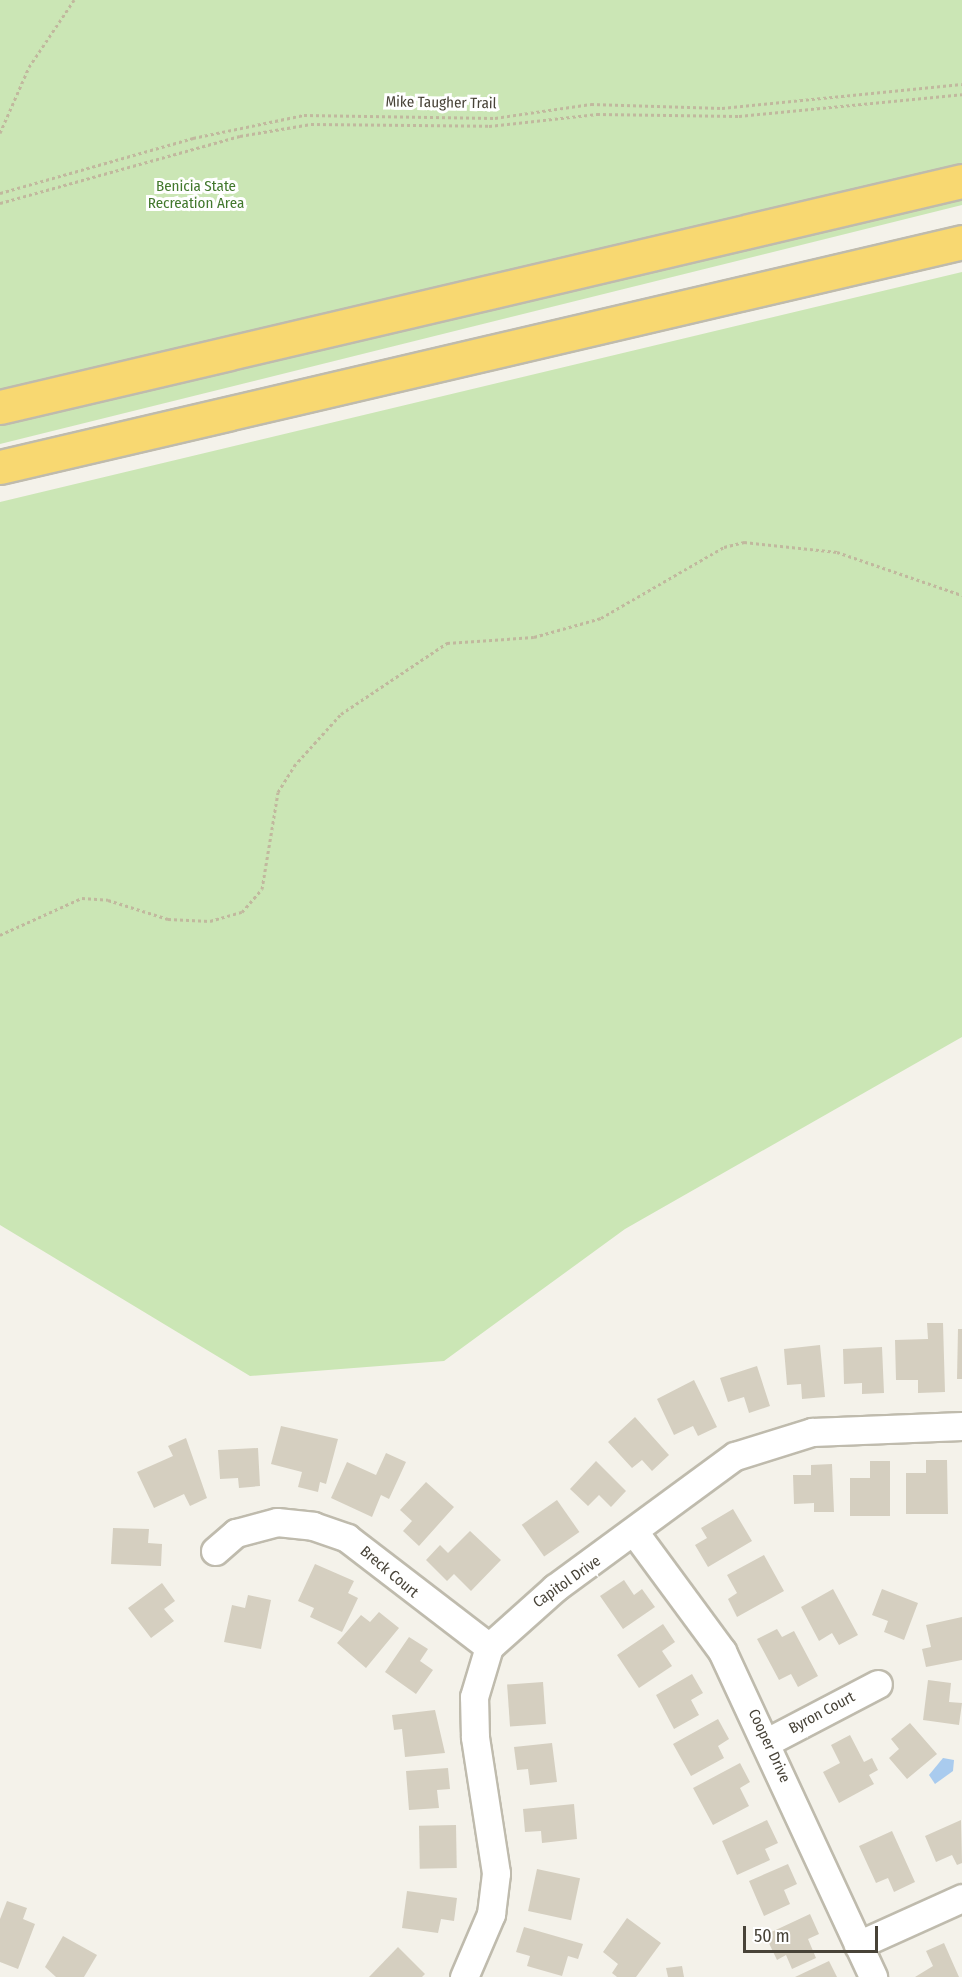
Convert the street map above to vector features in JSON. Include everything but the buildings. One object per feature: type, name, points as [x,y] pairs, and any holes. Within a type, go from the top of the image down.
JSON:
[{"type":"highway","points":[[0,407],[962,182]]},
{"type":"highway","points":[[0,467],[962,242]]},
{"type":"street","name":"Capitol Drive","points":[[489,1647],[536,1603],[635,1533],[684,1490],[735,1456],[771,1442],[812,1432],[962,1426]]},
{"type":"street","name":"Breck Court","points":[[215,1551],[236,1533],[277,1522],[313,1526],[347,1538],[489,1647]]},
{"type":"street","name":"Cooper Drive","points":[[635,1533],[722,1651],[767,1742],[873,1977]]},
{"type":"street","points":[[467,1976],[491,1914],[496,1873],[474,1697],[489,1647]]},
{"type":"street","name":"Byron Court","points":[[767,1742],[878,1684]]},
{"type":"street","points":[[858,1945],[962,1898]]},
{"type":"path","points":[[0,133],[29,68],[74,0]]},
{"type":"path","name":"Mike Taugher Trail","points":[[0,193],[193,138],[304,115],[495,117],[591,104],[722,108],[962,84]]},
{"type":"path","name":"Mike Taugher Trail","points":[[0,203],[240,136],[311,124],[489,126],[597,114],[739,116],[962,94]]},
{"type":"path","points":[[0,935],[82,898],[168,920],[210,921],[242,912],[262,889],[278,792],[294,766],[341,714],[447,644],[534,637],[601,618],[724,547],[744,542],[837,552],[962,595]]},
{"type":"green space","name":"Benicia State Recreation Area","points":[[0,0],[962,0],[962,205],[0,444]]},
{"type":"green space","points":[[962,272],[962,1037],[625,1229],[444,1361],[250,1376],[0,1225],[0,502]]},
{"type":"water","points":[[943,1758],[954,1760],[953,1771],[935,1784],[929,1775]]}]
